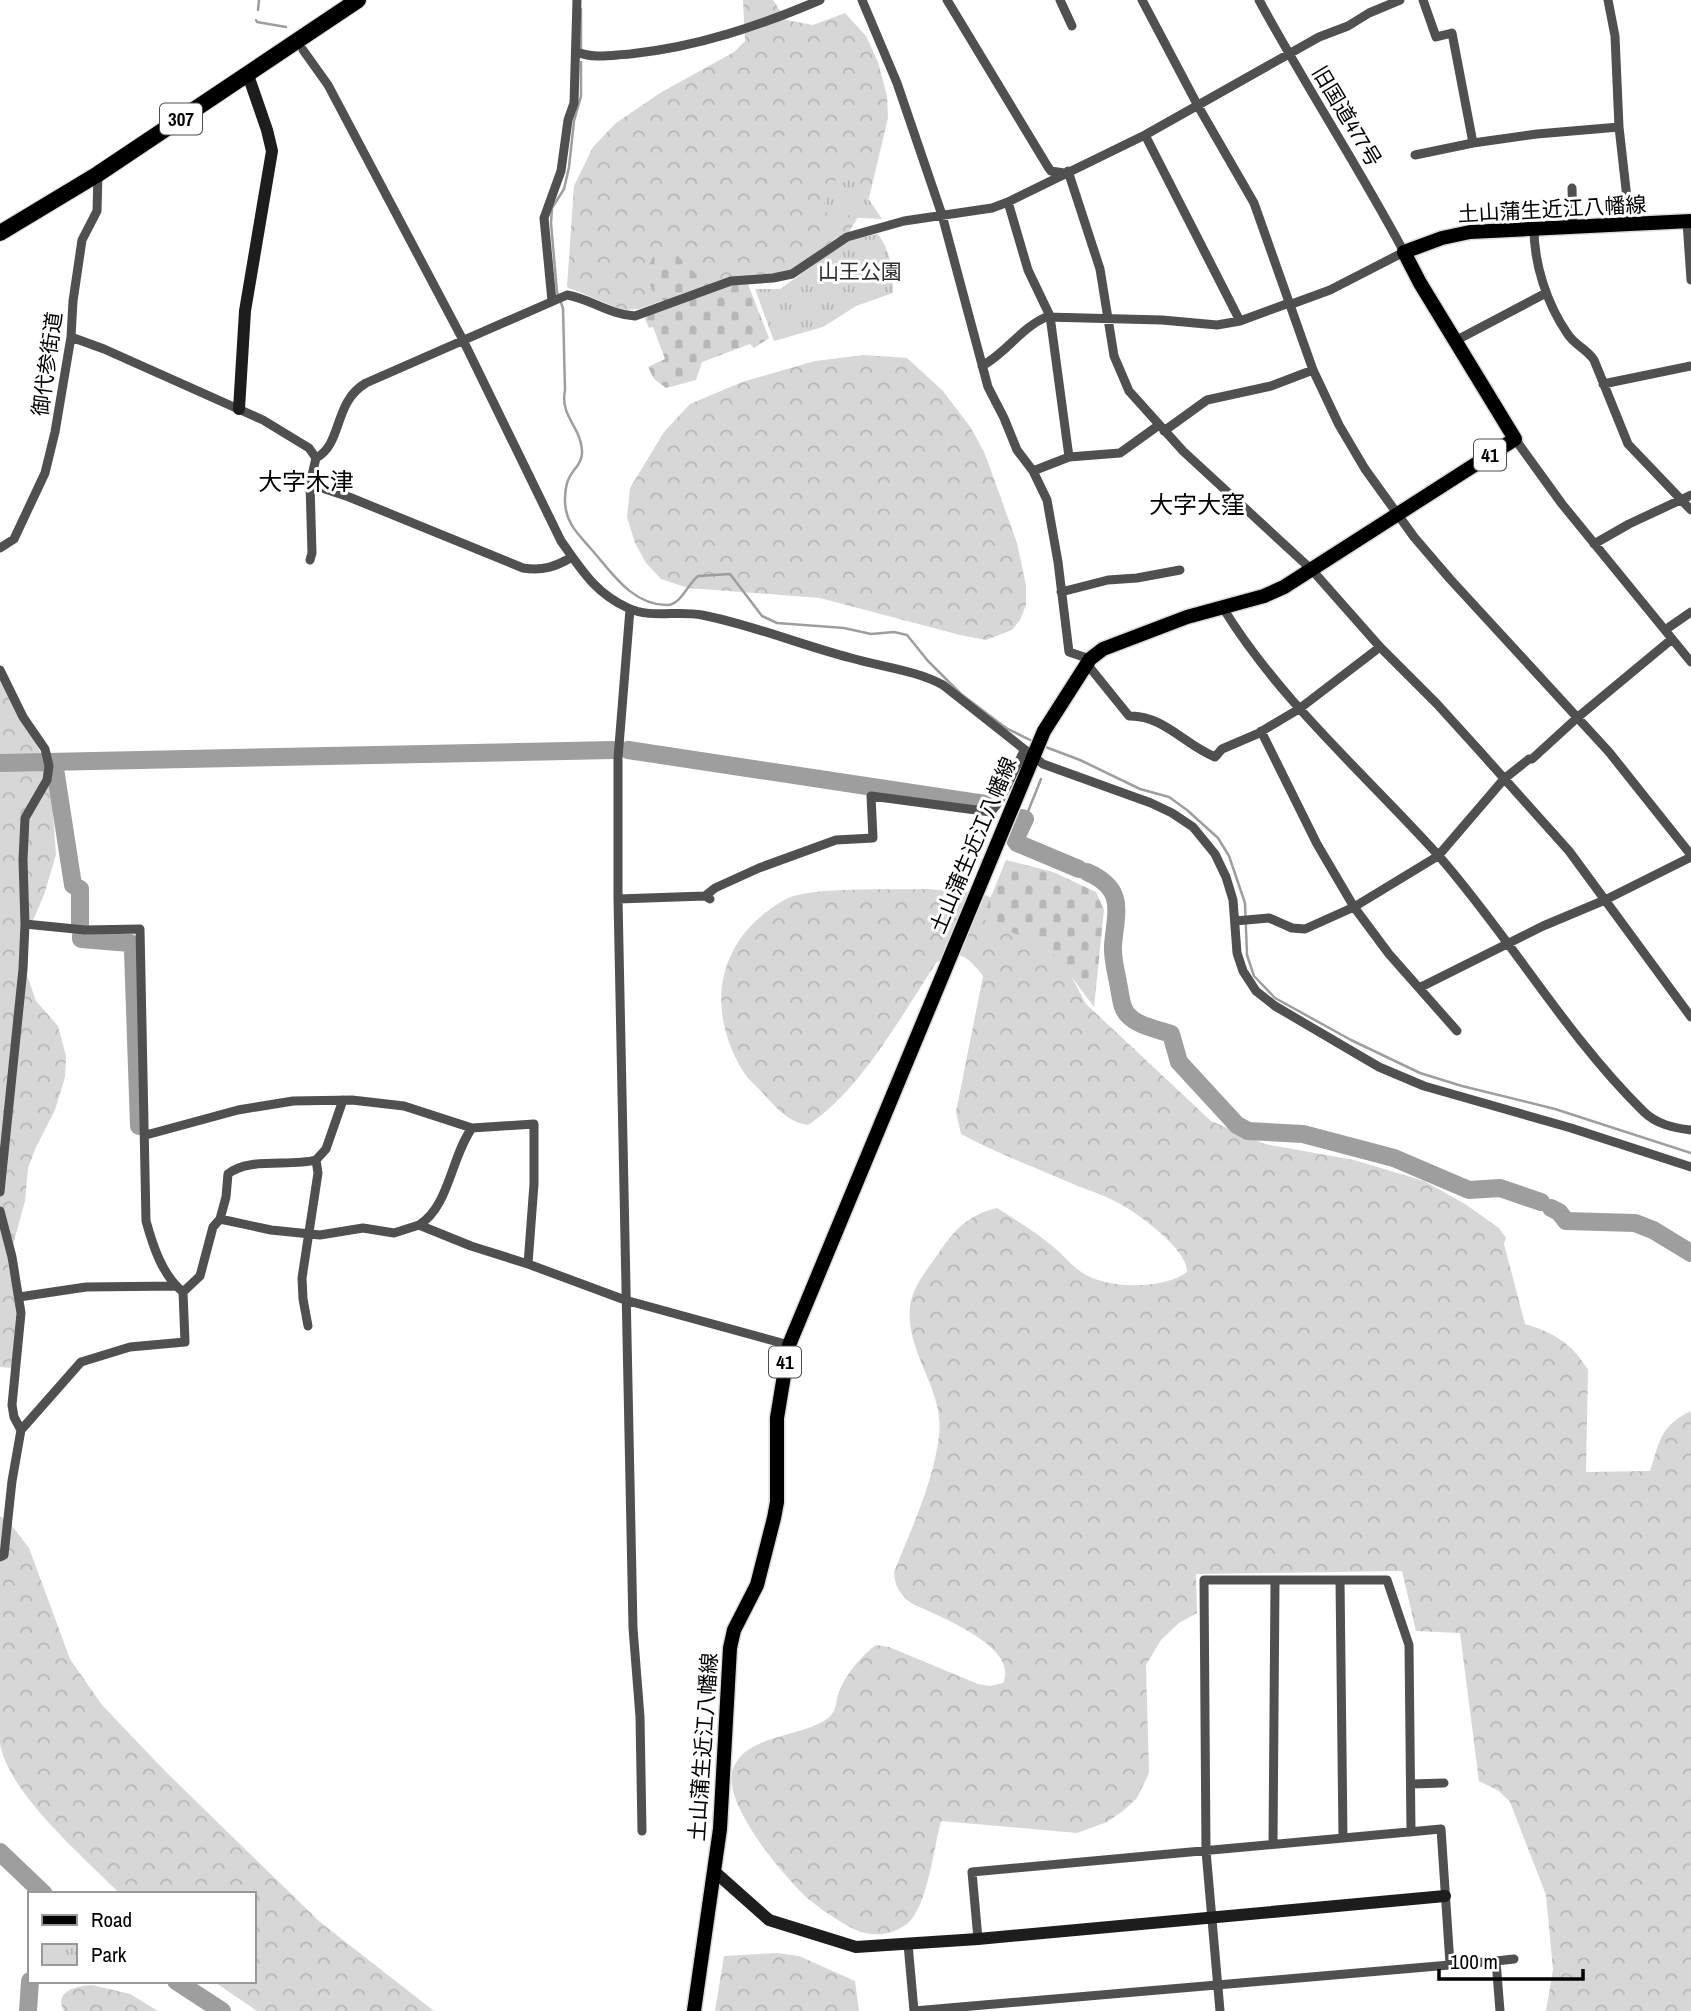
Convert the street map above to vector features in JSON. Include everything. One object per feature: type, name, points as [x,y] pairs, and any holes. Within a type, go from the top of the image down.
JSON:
[{"type":"highway","name":"307","points":[[0,233],[98,174],[358,0]]},
{"type":"main road","name":"土山蒲生近江八幡線","points":[[1404,252],[1441,238],[1470,232],[1689,222]]},
{"type":"main road","name":"41","points":[[1404,252],[1515,439]]},
{"type":"main road","name":"土山蒲生近江八幡線","points":[[694,2011],[720,1829],[730,1648],[734,1630],[757,1585],[774,1518],[777,1418],[789,1345],[1030,753],[1089,662],[1103,649],[1187,617],[1264,596],[1312,570],[1515,439]]},
{"type":"street","points":[[554,301],[544,218],[558,184],[568,120],[574,103],[577,0]]},
{"type":"street","points":[[577,52],[588,57],[664,50],[746,29],[820,0]]},
{"type":"street","points":[[862,0],[897,83],[942,215],[988,387],[1017,450],[1033,471],[1047,500],[1069,652],[1089,662],[1129,716],[1144,716],[1163,723],[1202,752],[1215,757],[1222,749],[1299,709],[1380,647]]},
{"type":"street","points":[[947,0],[1048,167],[1051,171],[1066,172]]},
{"type":"street","points":[[1060,0],[1072,26]]},
{"type":"street","points":[[1142,0],[1198,107],[1254,203],[1313,370],[1339,425],[1396,514],[1450,579],[1609,752],[1691,856],[1419,988]]},
{"type":"street","name":"旧国道477号","points":[[1259,0],[1404,252]]},
{"type":"street","points":[[310,560],[310,484],[316,458],[323,454],[338,426],[345,402],[357,388],[565,296],[580,297],[622,316],[635,316],[731,281],[792,274],[847,237],[904,221],[992,208],[1145,135],[1319,37],[1348,26],[1399,0]]},
{"type":"street","points":[[1423,0],[1436,37],[1452,33],[1473,143]]},
{"type":"street","points":[[1608,0],[1615,36],[1619,127],[1630,225]]},
{"type":"street","points":[[303,50],[328,85],[463,340],[561,541],[594,587],[630,610],[717,618],[852,658],[927,676],[943,685],[1043,764],[1151,803],[1193,827],[1215,854],[1226,877],[1237,921],[1240,962],[1256,991],[1275,1006],[1379,1067],[1424,1086],[1571,1128],[1691,1167]]},
{"type":"street","points":[[239,409],[245,311],[272,151],[248,75]]},
{"type":"street","points":[[1415,155],[1473,143],[1619,127]]},
{"type":"street","points":[[1145,135],[1240,321]]},
{"type":"street","points":[[1066,172],[1100,268],[1114,356],[1129,391],[1208,475],[1312,570],[1569,851],[1691,1017]]},
{"type":"street","name":"御代参街道","points":[[0,548],[13,539],[45,473],[55,432],[71,337],[82,240],[97,211],[98,174]]},
{"type":"street","points":[[1572,188],[1573,228]]},
{"type":"street","points":[[1008,202],[1028,270],[1049,316],[1069,457]]},
{"type":"street","points":[[1689,222],[1691,280]]},
{"type":"street","points":[[1534,229],[1546,293],[1568,335],[1594,359],[1628,444],[1687,497],[1691,509]]},
{"type":"street","points":[[982,366],[991,362],[1032,324],[1049,316],[1109,317],[1217,325],[1240,321],[1330,290],[1404,252]]},
{"type":"street","points":[[1455,341],[1546,293]]},
{"type":"street","points":[[71,337],[239,409],[297,439],[309,448],[316,458]]},
{"type":"street","points":[[1603,384],[1691,366]]},
{"type":"street","points":[[1033,471],[1069,457],[1120,453],[1207,400],[1271,386],[1313,370]]},
{"type":"street","points":[[1515,439],[1562,504],[1691,662]]},
{"type":"street","points":[[310,484],[523,568],[537,570],[557,567],[572,557]]},
{"type":"street","points":[[1594,544],[1687,497]]},
{"type":"street","points":[[1061,592],[1108,580],[1180,570]]},
{"type":"street","points":[[1223,608],[1248,646],[1299,709],[1438,856],[1583,1043],[1645,1114],[1667,1126],[1691,1130]]},
{"type":"street","points":[[630,610],[618,758],[618,899],[633,1628],[640,1717],[642,1831]]},
{"type":"street","points":[[1665,630],[1691,612]]},
{"type":"street","points":[[1237,921],[1269,918],[1292,928],[1305,929],[1354,907],[1438,856],[1504,779],[1529,759],[1532,760],[1578,717],[1672,639]]},
{"type":"street","points":[[0,670],[23,717],[45,749],[48,762],[47,780],[25,818],[23,860],[26,924],[0,1192]]},
{"type":"street","points":[[1261,731],[1317,844],[1354,907],[1388,954],[1457,1031]]},
{"type":"street","points":[[618,899],[708,898],[715,888],[836,840],[873,838],[871,796],[994,811],[1030,753]]},
{"type":"street","points":[[0,1557],[4,1555],[16,1450],[21,1430],[81,1362],[130,1347],[185,1342],[179,1289],[155,1249],[146,1221],[141,929],[85,930],[26,924]]},
{"type":"street","points":[[146,1135],[215,1115],[274,1103],[343,1100],[404,1106],[472,1128],[534,1124],[534,1184],[528,1264]]},
{"type":"street","points":[[19,1297],[86,1287],[179,1289],[200,1276],[213,1227],[220,1219],[228,1174],[250,1165],[302,1164],[316,1160],[326,1149],[343,1100]]},
{"type":"street","points":[[220,1219],[310,1235],[363,1228],[394,1233],[419,1225],[427,1220],[436,1208],[457,1154],[472,1128]]},
{"type":"street","points":[[308,1326],[302,1288],[318,1172],[316,1160]]},
{"type":"street","points":[[0,1211],[19,1297],[20,1337],[12,1405],[14,1417],[21,1430]]},
{"type":"street","points":[[419,1225],[625,1300],[789,1345]]},
{"type":"street","points":[[1220,2011],[1206,1851],[1204,1580],[1387,1580],[1409,1644],[1411,1832]]},
{"type":"street","points":[[1340,1580],[1343,1838]]},
{"type":"street","points":[[1273,1844],[1275,1581]]},
{"type":"street","points":[[1411,1784],[1444,1783]]},
{"type":"street","points":[[978,1939],[972,1872],[1441,1829],[1450,1964]]},
{"type":"street","points":[[715,1872],[769,1920],[848,1946],[978,1939],[1445,1896]]},
{"type":"street","points":[[908,1944],[914,2011],[1514,1959]]},
{"type":"street","points":[[1496,1961],[1500,2011]]},
{"type":"green space","points":[[743,0],[773,0],[786,20],[813,25],[845,13],[866,36],[878,62],[887,96],[888,118],[869,198],[848,234],[836,238],[797,267],[780,275],[725,279],[639,309],[622,310],[567,287],[574,186],[593,147],[616,123],[660,93],[734,52],[745,41]]},
{"type":"green space","points":[[844,172],[857,182],[882,219],[840,217],[827,213],[822,195]]},
{"type":"green space","name":"山王公園","points":[[878,234],[890,262],[893,293],[856,306],[823,327],[774,341],[755,289],[780,289],[849,240]]},
{"type":"green space","points":[[671,249],[696,274],[714,283],[665,302],[652,290],[646,271],[654,255]]},
{"type":"green space","points":[[731,284],[748,284],[769,338],[754,348],[750,344],[702,362],[696,380],[666,388],[654,379],[648,367],[665,359],[653,327],[649,328],[645,319],[648,315]]},
{"type":"green space","points":[[864,355],[907,358],[943,391],[971,428],[985,454],[1017,543],[1026,585],[1026,605],[1012,630],[986,640],[820,598],[688,588],[661,579],[646,563],[635,543],[627,517],[630,488],[664,432],[690,404],[742,382],[815,361]]},
{"type":"green space","points":[[0,677],[50,770],[56,855],[44,895],[28,932],[27,975],[36,1001],[58,1026],[66,1056],[65,1077],[55,1110],[28,1168],[25,1201],[8,1263],[17,1304],[12,1368],[0,1367]]},
{"type":"green space","points":[[1006,860],[1053,872],[1096,892],[1104,910],[1094,1007],[1056,956],[1025,938],[982,919]]},
{"type":"green space","points":[[929,889],[981,894],[1037,912],[1086,1004],[1211,1121],[1265,1144],[1354,1160],[1424,1181],[1465,1204],[1499,1228],[1506,1238],[1504,1244],[1525,1324],[1561,1340],[1576,1353],[1588,1370],[1586,1472],[1650,1471],[1659,1442],[1667,1428],[1691,1411],[1691,2011],[1546,2011],[1553,1970],[1546,1895],[1510,1802],[1499,1791],[1479,1781],[1460,1633],[1416,1631],[1402,1571],[1196,1574],[1197,1613],[1179,1623],[1161,1640],[1146,1665],[1149,1773],[1137,1798],[1107,1822],[1077,1833],[941,1821],[930,1874],[921,1901],[910,1921],[891,1932],[863,1932],[828,1914],[793,1884],[755,1835],[736,1799],[732,1783],[733,1769],[739,1758],[761,1743],[828,1718],[849,1674],[876,1645],[889,1647],[978,1684],[990,1686],[1003,1683],[1005,1669],[988,1645],[956,1624],[911,1603],[898,1589],[894,1572],[927,1488],[939,1436],[936,1403],[913,1340],[910,1324],[911,1299],[917,1285],[946,1243],[971,1218],[997,1208],[1045,1240],[1083,1273],[1099,1280],[1125,1285],[1152,1284],[1177,1278],[1187,1272],[1185,1263],[1172,1244],[1122,1205],[961,1134],[956,1112],[983,976],[962,956],[951,956],[936,963],[862,1073],[845,1093],[808,1125],[794,1121],[782,1113],[743,1071],[730,1044],[723,1019],[721,996],[724,973],[733,952],[746,932],[763,914],[786,899],[814,892]]},
{"type":"green space","points":[[0,1516],[9,1522],[29,1548],[70,1659],[102,1705],[166,1772],[320,1922],[434,2011],[257,2011],[216,1983],[256,1983],[256,1892],[118,1892],[33,1804],[7,1764],[0,1744]]},
{"type":"green space","points":[[777,1953],[799,1956],[855,1981],[859,2011],[715,2011],[724,1956]]},
{"type":"green space","points":[[92,1985],[130,1994],[158,2011],[64,2011],[61,2004],[64,1994],[74,1988]]},
{"type":"waterway","points":[[258,10],[259,0]]},
{"type":"waterway","points":[[581,9],[581,51]]},
{"type":"waterway","points":[[256,20],[286,27]]},
{"type":"waterway","points":[[581,62],[581,96],[574,121],[569,167],[564,189],[552,208],[551,223],[557,292],[563,308],[565,407],[578,434],[582,450],[566,490],[566,510],[573,527],[624,586],[644,600],[656,604],[673,604],[698,576],[730,574],[762,616],[777,623],[844,628],[871,634],[894,632],[907,635],[961,694],[1006,728],[1034,742]]},
{"type":"waterway","points":[[1043,746],[1080,760],[1140,789],[1169,797],[1218,838],[1229,856],[1245,903],[1247,955],[1254,976],[1275,998],[1351,1040],[1420,1073],[1555,1109],[1691,1153]]},
{"type":"waterway","points":[[0,763],[613,750]]},
{"type":"waterway","points":[[628,750],[985,804]]},
{"type":"waterway","points":[[54,762],[73,885],[80,889],[80,927]]},
{"type":"waterway","points":[[1025,819],[1041,779]]},
{"type":"waterway","points":[[1022,818],[1025,819],[1015,840],[1017,843],[1079,869]]},
{"type":"waterway","points":[[1087,872],[1108,886],[1116,902],[1113,956],[1125,1011],[1142,1024],[1171,1034],[1179,1062],[1237,1125],[1248,1131],[1303,1134],[1394,1158],[1469,1190],[1500,1188],[1541,1202]]},
{"type":"waterway","points":[[81,936],[81,939],[130,943],[133,951],[139,1126]]},
{"type":"waterway","points":[[1551,1208],[1559,1212],[1566,1221],[1635,1223],[1653,1230],[1691,1253]]},
{"type":"waterway","points":[[0,1852],[42,1892]]},
{"type":"waterway","points":[[28,2011],[30,1983]]},
{"type":"waterway","points":[[179,1983],[222,2011]]},
{"type":"district","name":"大字木津","points":[[306,481]]},
{"type":"district","name":"大字大窪","points":[[1197,504]]}]
